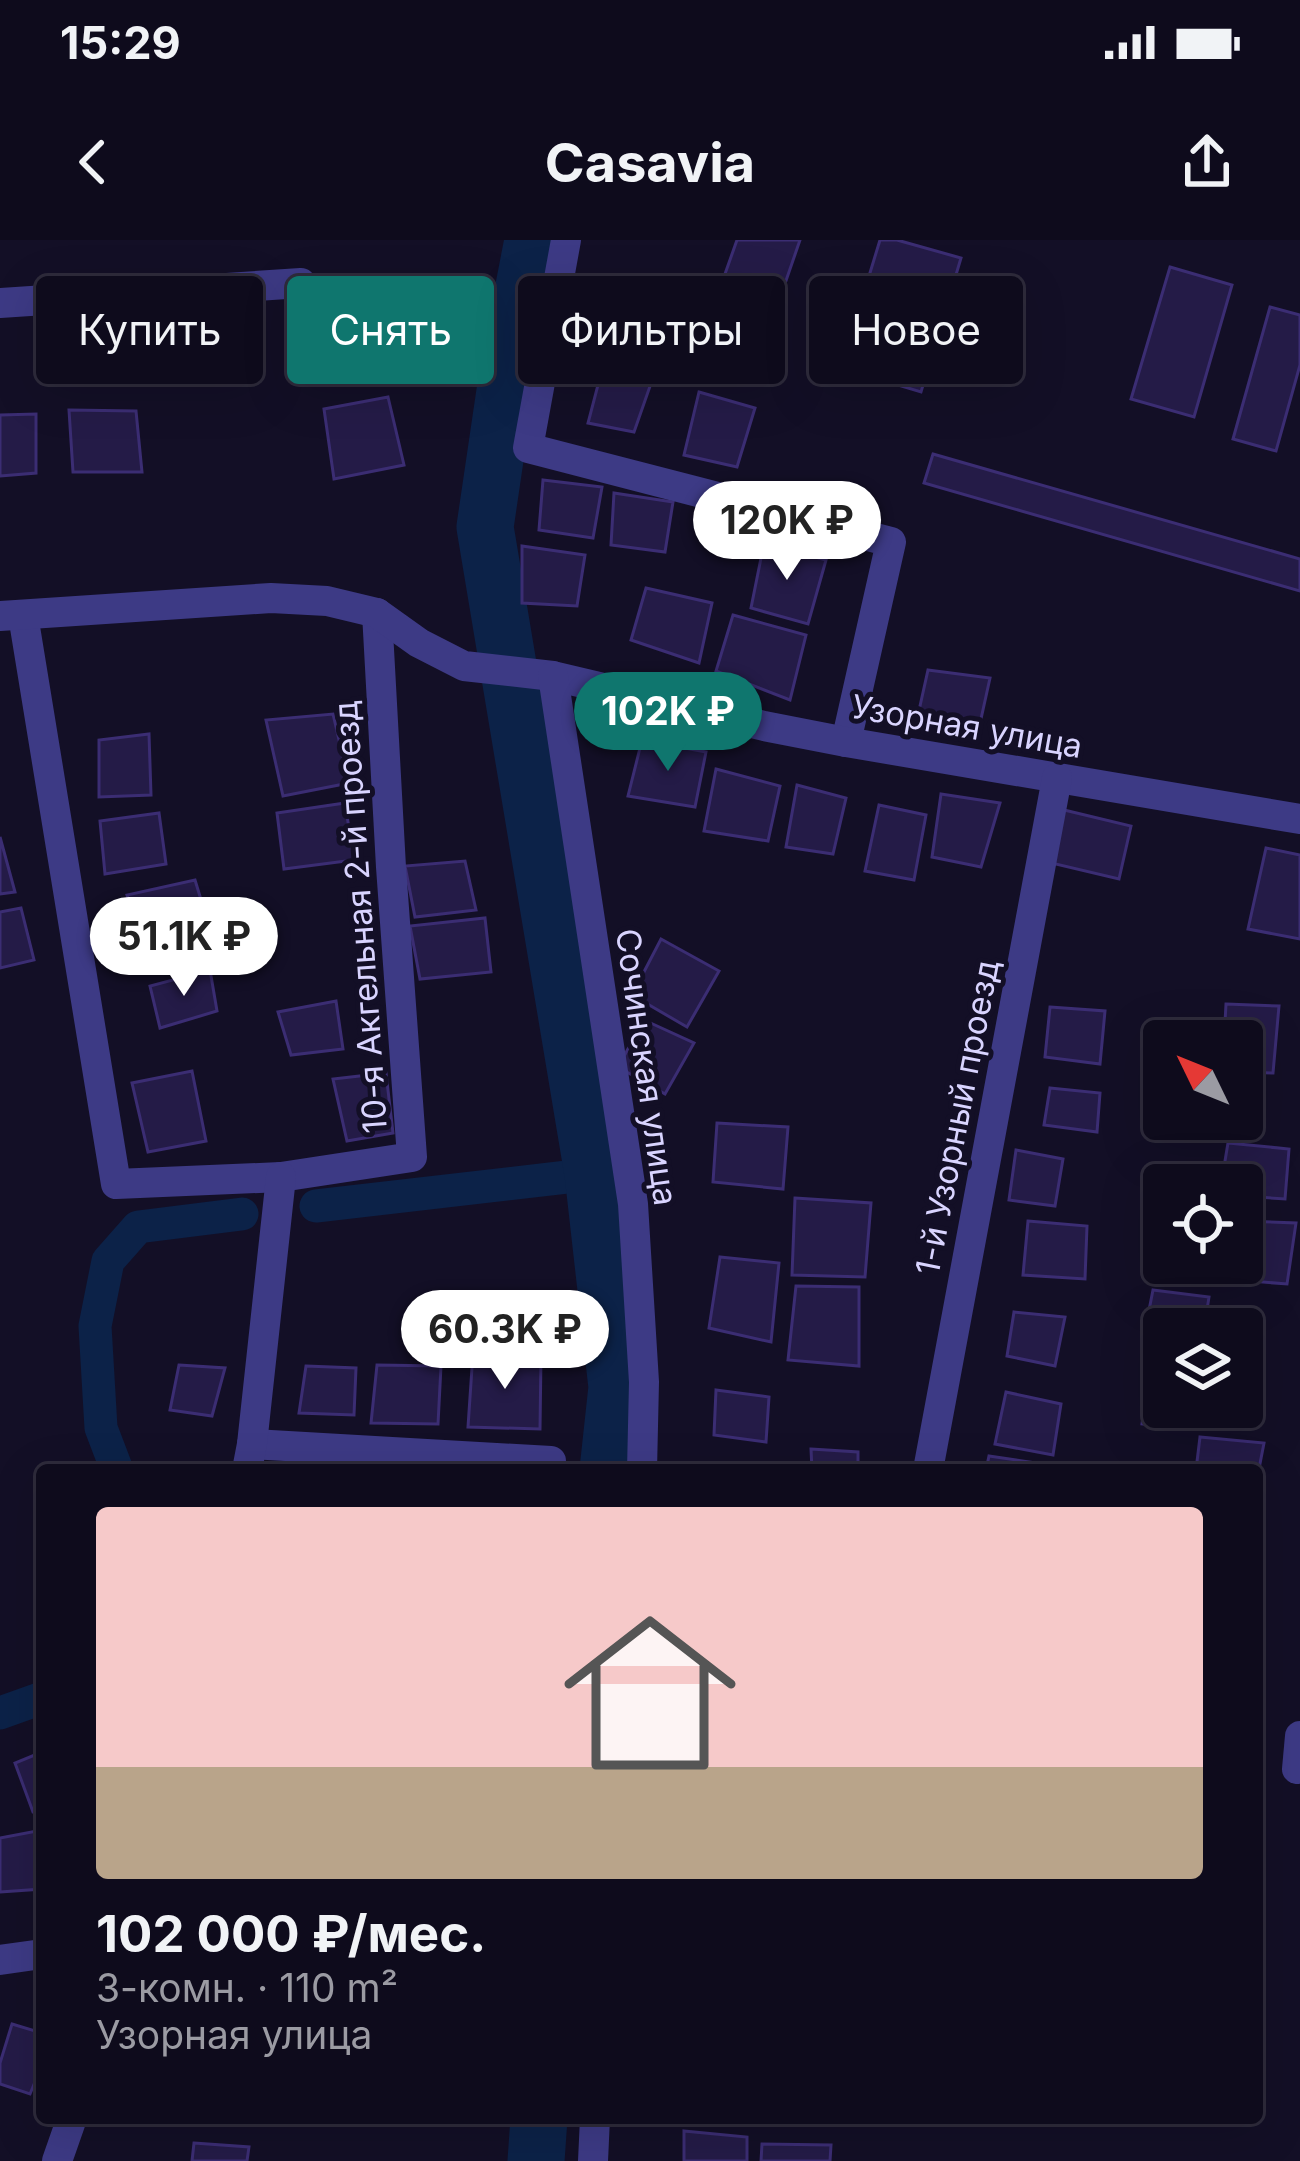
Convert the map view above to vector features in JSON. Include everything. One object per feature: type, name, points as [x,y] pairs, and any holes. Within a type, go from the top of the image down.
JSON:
[{"type":"street","points":[[566,240],[528,448],[891,542],[846,742]]},
{"type":"street","points":[[0,303],[287,285]]},
{"type":"street","points":[[377,613],[327,601],[271,598],[11,615],[116,1184],[281,1177],[250,1457],[551,1461]]},
{"type":"street","name":"Узорная улица","points":[[377,613],[419,643],[464,666],[553,676],[846,742],[1300,819]]},
{"type":"street","name":"10-я Акгельная 2-й проезд","points":[[281,1177],[412,1157],[377,613]]},
{"type":"street","name":"Сочинская улица","points":[[553,676],[633,1204],[644,1382],[642,1464]]},
{"type":"street","name":"1-й Узорный проезд","points":[[929,1464],[1057,778]]},
{"type":"street","points":[[1297,1768],[1300,1736]]},
{"type":"street","points":[[0,1960],[36,1955]]},
{"type":"street","points":[[57,2161],[70,2124]]},
{"type":"street","points":[[593,2161],[595,2124]]},
{"type":"building","points":[[737,240],[800,240],[785,284],[785,276],[724,276]]},
{"type":"building","points":[[880,240],[897,240],[961,258],[956,276],[869,276]]},
{"type":"building","points":[[1170,267],[1232,285],[1194,417],[1131,399]]},
{"type":"building","points":[[1270,307],[1300,315],[1300,365],[1276,451],[1233,439]]},
{"type":"building","points":[[598,384],[651,384],[634,432],[588,423]]},
{"type":"building","points":[[894,384],[923,384],[921,392]]},
{"type":"building","points":[[699,392],[755,408],[737,467],[684,455]]},
{"type":"building","points":[[388,397],[404,465],[334,479],[324,409]]},
{"type":"building","points":[[69,410],[136,411],[142,472],[73,472]]},
{"type":"building","points":[[36,414],[36,473],[0,476],[0,415]]},
{"type":"building","points":[[933,454],[1300,559],[1300,591],[924,483]]},
{"type":"building","points":[[543,480],[602,487],[593,538],[539,530]]},
{"type":"building","points":[[614,493],[673,502],[665,552],[611,545]]},
{"type":"building","points":[[764,543],[826,560],[808,624],[751,608]]},
{"type":"building","points":[[522,546],[585,555],[577,606],[522,603]]},
{"type":"building","points":[[646,588],[712,603],[699,663],[631,640]]},
{"type":"building","points":[[733,615],[806,635],[790,700],[716,671]]},
{"type":"building","points":[[928,670],[990,678],[977,737],[916,724]]},
{"type":"building","points":[[333,714],[349,783],[283,796],[266,720]]},
{"type":"building","points":[[149,734],[151,795],[99,797],[99,740]]},
{"type":"building","points":[[642,740],[706,752],[695,807],[628,796]]},
{"type":"building","points":[[716,769],[780,786],[768,841],[704,831]]},
{"type":"building","points":[[797,785],[846,798],[833,854],[786,847]]},
{"type":"building","points":[[941,794],[1000,803],[981,867],[932,857]]},
{"type":"building","points":[[345,803],[354,860],[284,869],[277,813]]},
{"type":"building","points":[[879,805],[926,815],[914,880],[865,871]]},
{"type":"building","points":[[1060,809],[1131,826],[1119,879],[1047,862]]},
{"type":"building","points":[[159,813],[166,864],[105,874],[100,821]]},
{"type":"building","points":[[0,837],[15,892],[0,894]]},
{"type":"building","points":[[1266,848],[1300,855],[1300,939],[1248,929]]},
{"type":"building","points":[[465,861],[476,910],[415,917],[405,866]]},
{"type":"building","points":[[195,880],[206,916],[137,927],[127,895]]},
{"type":"building","points":[[21,908],[34,960],[0,968],[0,912]]},
{"type":"building","points":[[485,918],[491,972],[420,979],[410,926]]},
{"type":"building","points":[[661,939],[719,971],[687,1027],[632,995]]},
{"type":"building","points":[[210,970],[217,1011],[160,1028],[150,986]]},
{"type":"building","points":[[336,1001],[343,1049],[291,1055],[278,1012]]},
{"type":"building","points":[[1226,1004],[1279,1006],[1273,1073],[1263,1073],[1263,1020],[1225,1020]]},
{"type":"building","points":[[1050,1007],[1105,1011],[1100,1064],[1045,1057]]},
{"type":"building","points":[[644,1020],[694,1043],[665,1094],[618,1067]]},
{"type":"building","points":[[192,1071],[206,1141],[148,1152],[132,1083]]},
{"type":"building","points":[[386,1073],[393,1133],[347,1141],[333,1079]]},
{"type":"building","points":[[1050,1088],[1100,1093],[1097,1132],[1044,1125]]},
{"type":"building","points":[[717,1123],[788,1127],[783,1189],[713,1182]]},
{"type":"building","points":[[1228,1143],[1289,1149],[1285,1199],[1263,1197],[1263,1164],[1224,1164]]},
{"type":"building","points":[[1016,1150],[1063,1159],[1055,1206],[1009,1200]]},
{"type":"building","points":[[795,1198],[871,1203],[865,1277],[792,1275]]},
{"type":"building","points":[[1028,1221],[1087,1226],[1085,1279],[1023,1275]]},
{"type":"building","points":[[1263,1222],[1296,1223],[1287,1284],[1263,1282]]},
{"type":"building","points":[[720,1257],[779,1263],[771,1342],[709,1328]]},
{"type":"building","points":[[796,1286],[859,1287],[859,1366],[788,1360]]},
{"type":"building","points":[[1153,1290],[1209,1297],[1207,1308],[1149,1308]]},
{"type":"building","points":[[1014,1312],[1065,1317],[1055,1366],[1007,1356]]},
{"type":"building","points":[[473,1353],[541,1356],[540,1429],[468,1427]]},
{"type":"building","points":[[179,1365],[225,1368],[212,1416],[170,1410]]},
{"type":"building","points":[[377,1365],[441,1366],[438,1424],[371,1423]]},
{"type":"building","points":[[306,1366],[356,1368],[354,1415],[299,1413]]},
{"type":"building","points":[[716,1390],[769,1397],[766,1442],[714,1435]]},
{"type":"building","points":[[1006,1392],[1061,1404],[1053,1455],[995,1444]]},
{"type":"building","points":[[1200,1437],[1264,1443],[1260,1464],[1197,1464]]},
{"type":"building","points":[[811,1449],[858,1452],[858,1464],[812,1464]]},
{"type":"building","points":[[989,1456],[1042,1464],[987,1464]]},
{"type":"building","points":[[36,1754],[36,1812],[33,1812],[15,1763]]},
{"type":"building","points":[[36,1831],[36,1889],[0,1892],[0,1838]]},
{"type":"building","points":[[12,2024],[36,2031],[36,2080],[30,2094],[0,2084],[0,2063]]},
{"type":"building","points":[[684,2131],[747,2137],[747,2161],[684,2161]]},
{"type":"building","points":[[194,2143],[249,2147],[247,2161],[192,2161]]},
{"type":"building","points":[[762,2144],[831,2145],[830,2161],[761,2161]]},
{"type":"waterway","points":[[533,240],[485,527],[593,1174],[617,1387],[609,1464]]},
{"type":"waterway","points":[[316,1206],[593,1174]]},
{"type":"waterway","points":[[115,1464],[101,1428],[95,1326],[108,1261],[138,1227],[242,1214]]},
{"type":"waterway","points":[[0,1713],[36,1700]]},
{"type":"waterway","points":[[536,2161],[539,2124]]}]
